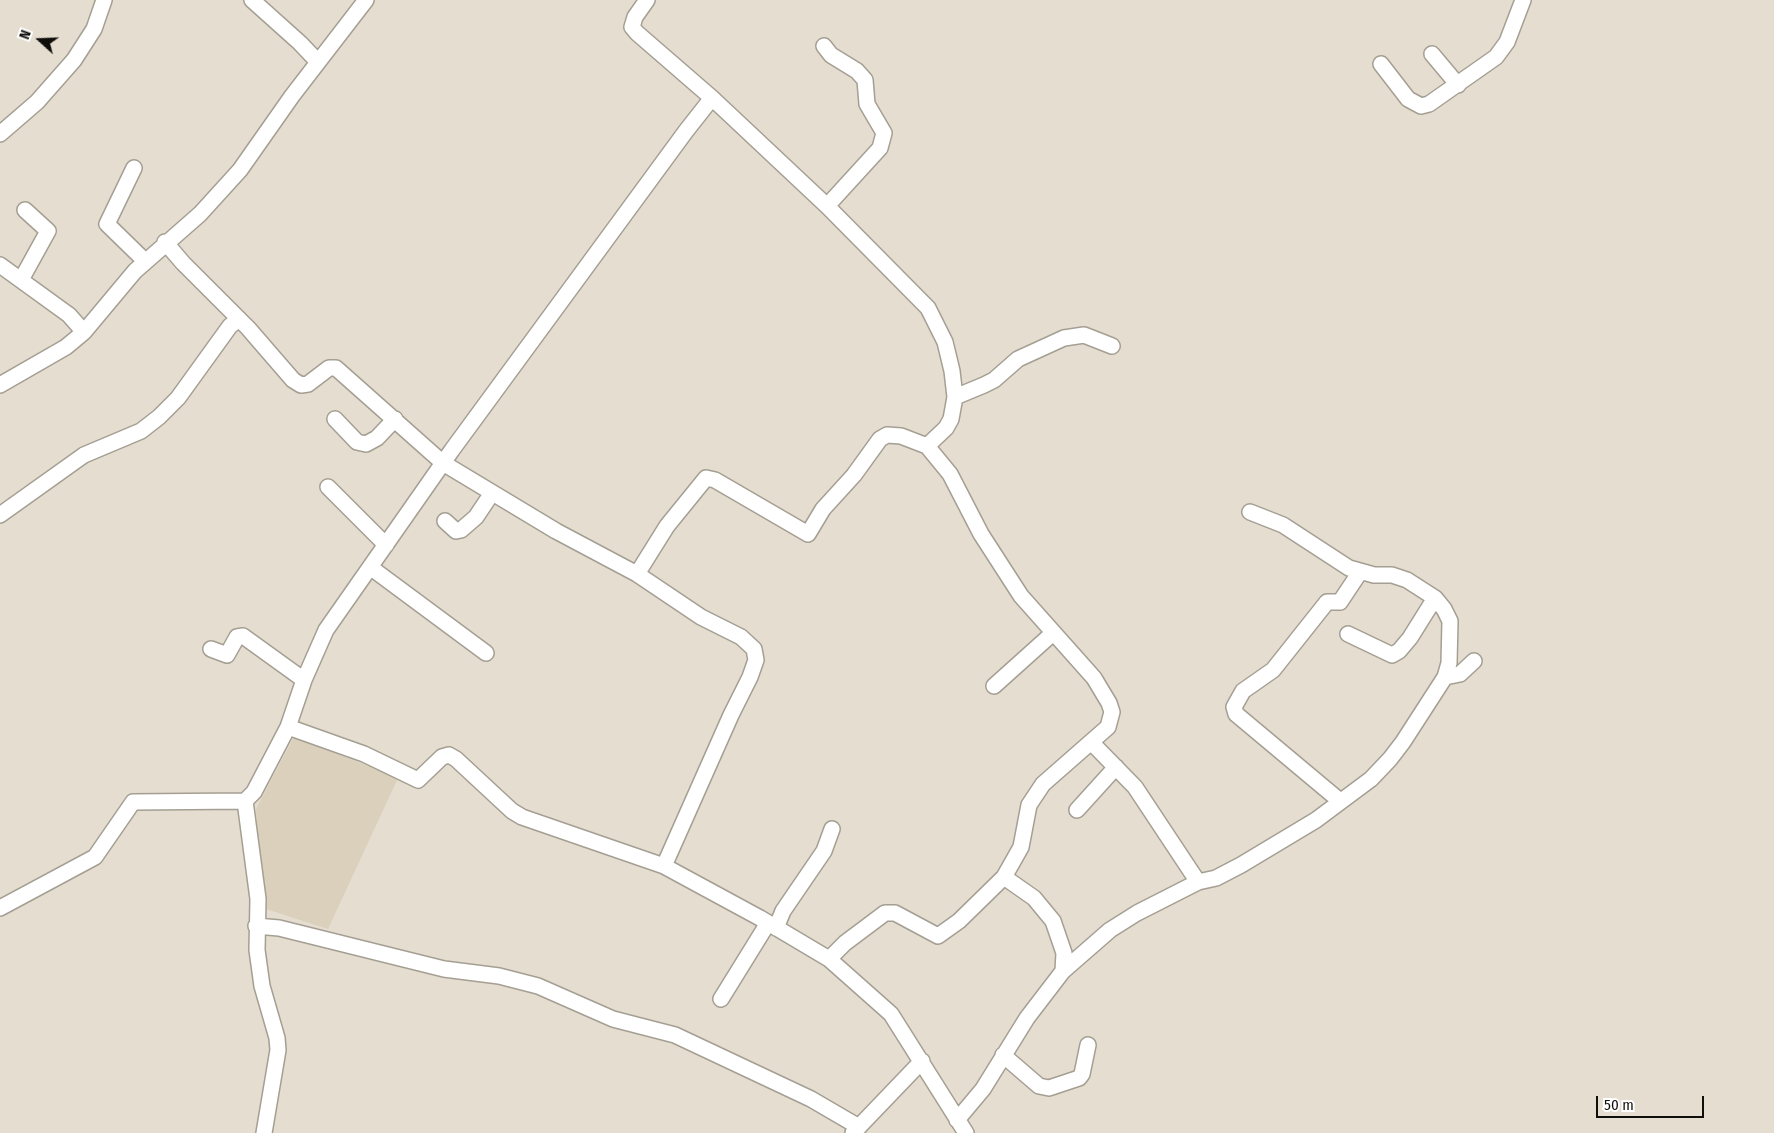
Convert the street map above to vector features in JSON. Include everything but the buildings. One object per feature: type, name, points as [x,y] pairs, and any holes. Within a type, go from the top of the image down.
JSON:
[{"type":"street","points":[[252,0],[300,43],[318,62]]},
{"type":"street","points":[[0,385],[66,347],[84,332],[145,261],[200,214],[240,170],[318,62],[366,0]]},
{"type":"street","points":[[647,0],[635,17],[632,27],[712,98],[827,206],[928,308],[944,342],[952,371],[955,397],[951,419],[946,428],[927,446]]},
{"type":"street","points":[[1381,64],[1408,99],[1421,106],[1429,104],[1496,58],[1502,50],[1523,0]]},
{"type":"street","points":[[2,131],[37,102],[74,60],[94,29],[102,1]]},
{"type":"street","points":[[824,46],[831,55],[857,71],[865,80],[867,104],[884,133],[880,148],[827,206]]},
{"type":"street","points":[[1432,54],[1458,85]]},
{"type":"street","points":[[0,908],[95,857],[133,802],[245,801],[254,792],[288,727],[304,680],[326,630],[443,463],[712,98]]},
{"type":"street","points":[[134,168],[107,224],[145,261]]},
{"type":"street","points":[[21,280],[48,231],[26,210]]},
{"type":"street","points":[[166,242],[239,319],[293,380],[301,385],[308,384],[328,368],[336,368],[443,463],[556,531],[637,574],[701,616],[741,637],[754,649],[756,660],[750,677],[731,715],[664,866]]},
{"type":"street","points":[[0,265],[69,315],[84,332]]},
{"type":"street","points":[[0,516],[84,455],[141,431],[178,398],[230,326],[239,319]]},
{"type":"street","points":[[955,397],[994,380],[1018,358],[1064,338],[1084,335],[1112,346]]},
{"type":"street","points":[[335,419],[357,442],[366,444],[377,438],[395,419]]},
{"type":"street","points":[[637,574],[667,526],[706,478],[715,480],[808,534],[823,509],[854,476],[883,436],[901,436],[927,446],[950,474],[992,552],[1022,596],[1094,678],[1109,703],[1112,712],[1108,727],[1092,743],[1042,784],[1034,795],[1029,805],[1021,846],[1004,877],[940,936],[935,936],[895,914],[885,913],[845,943],[829,958]]},
{"type":"street","points":[[328,487],[386,544]]},
{"type":"street","points":[[445,521],[456,531],[461,530],[476,517],[492,493]]},
{"type":"street","points":[[957,1120],[983,1089],[1003,1055],[1041,999],[1063,971],[1110,930],[1137,913],[1198,882],[1216,878],[1241,865],[1310,824],[1371,778],[1390,760],[1445,677],[1449,662],[1450,621],[1444,609],[1435,598],[1407,580],[1392,575],[1360,572],[1349,568],[1283,525],[1250,512]]},
{"type":"street","points":[[370,567],[486,653]]},
{"type":"street","points":[[1340,801],[1236,714],[1234,707],[1243,691],[1273,670],[1327,602],[1340,602],[1360,572]]},
{"type":"street","points":[[1348,634],[1392,655],[1399,651],[1410,638],[1435,598]]},
{"type":"street","points":[[994,686],[1053,633]]},
{"type":"street","points":[[211,649],[227,654],[237,637],[243,636],[304,680]]},
{"type":"street","points":[[1445,677],[1460,674],[1474,661]]},
{"type":"street","points":[[288,727],[364,754],[418,780],[442,757],[449,755],[456,759],[512,811],[664,866],[829,958],[891,1014],[966,1133]]},
{"type":"street","points":[[1092,743],[1135,787],[1198,882]]},
{"type":"street","points":[[1077,810],[1116,767]]},
{"type":"street","points":[[245,801],[258,899],[257,950],[262,986],[277,1038],[278,1050],[264,1133]]},
{"type":"street","points":[[721,999],[824,851],[832,829]]},
{"type":"street","points":[[1004,877],[1034,898],[1053,920],[1064,953],[1063,971]]},
{"type":"street","points":[[256,926],[279,928],[444,969],[499,976],[538,986],[612,1019],[675,1035],[811,1099],[856,1130],[922,1061]]},
{"type":"street","points":[[1003,1055],[1039,1086],[1049,1088],[1079,1078],[1082,1074],[1088,1044]]},
{"type":"shaded area","points":[[294,737],[398,778],[328,929],[263,908],[256,809]]}]
